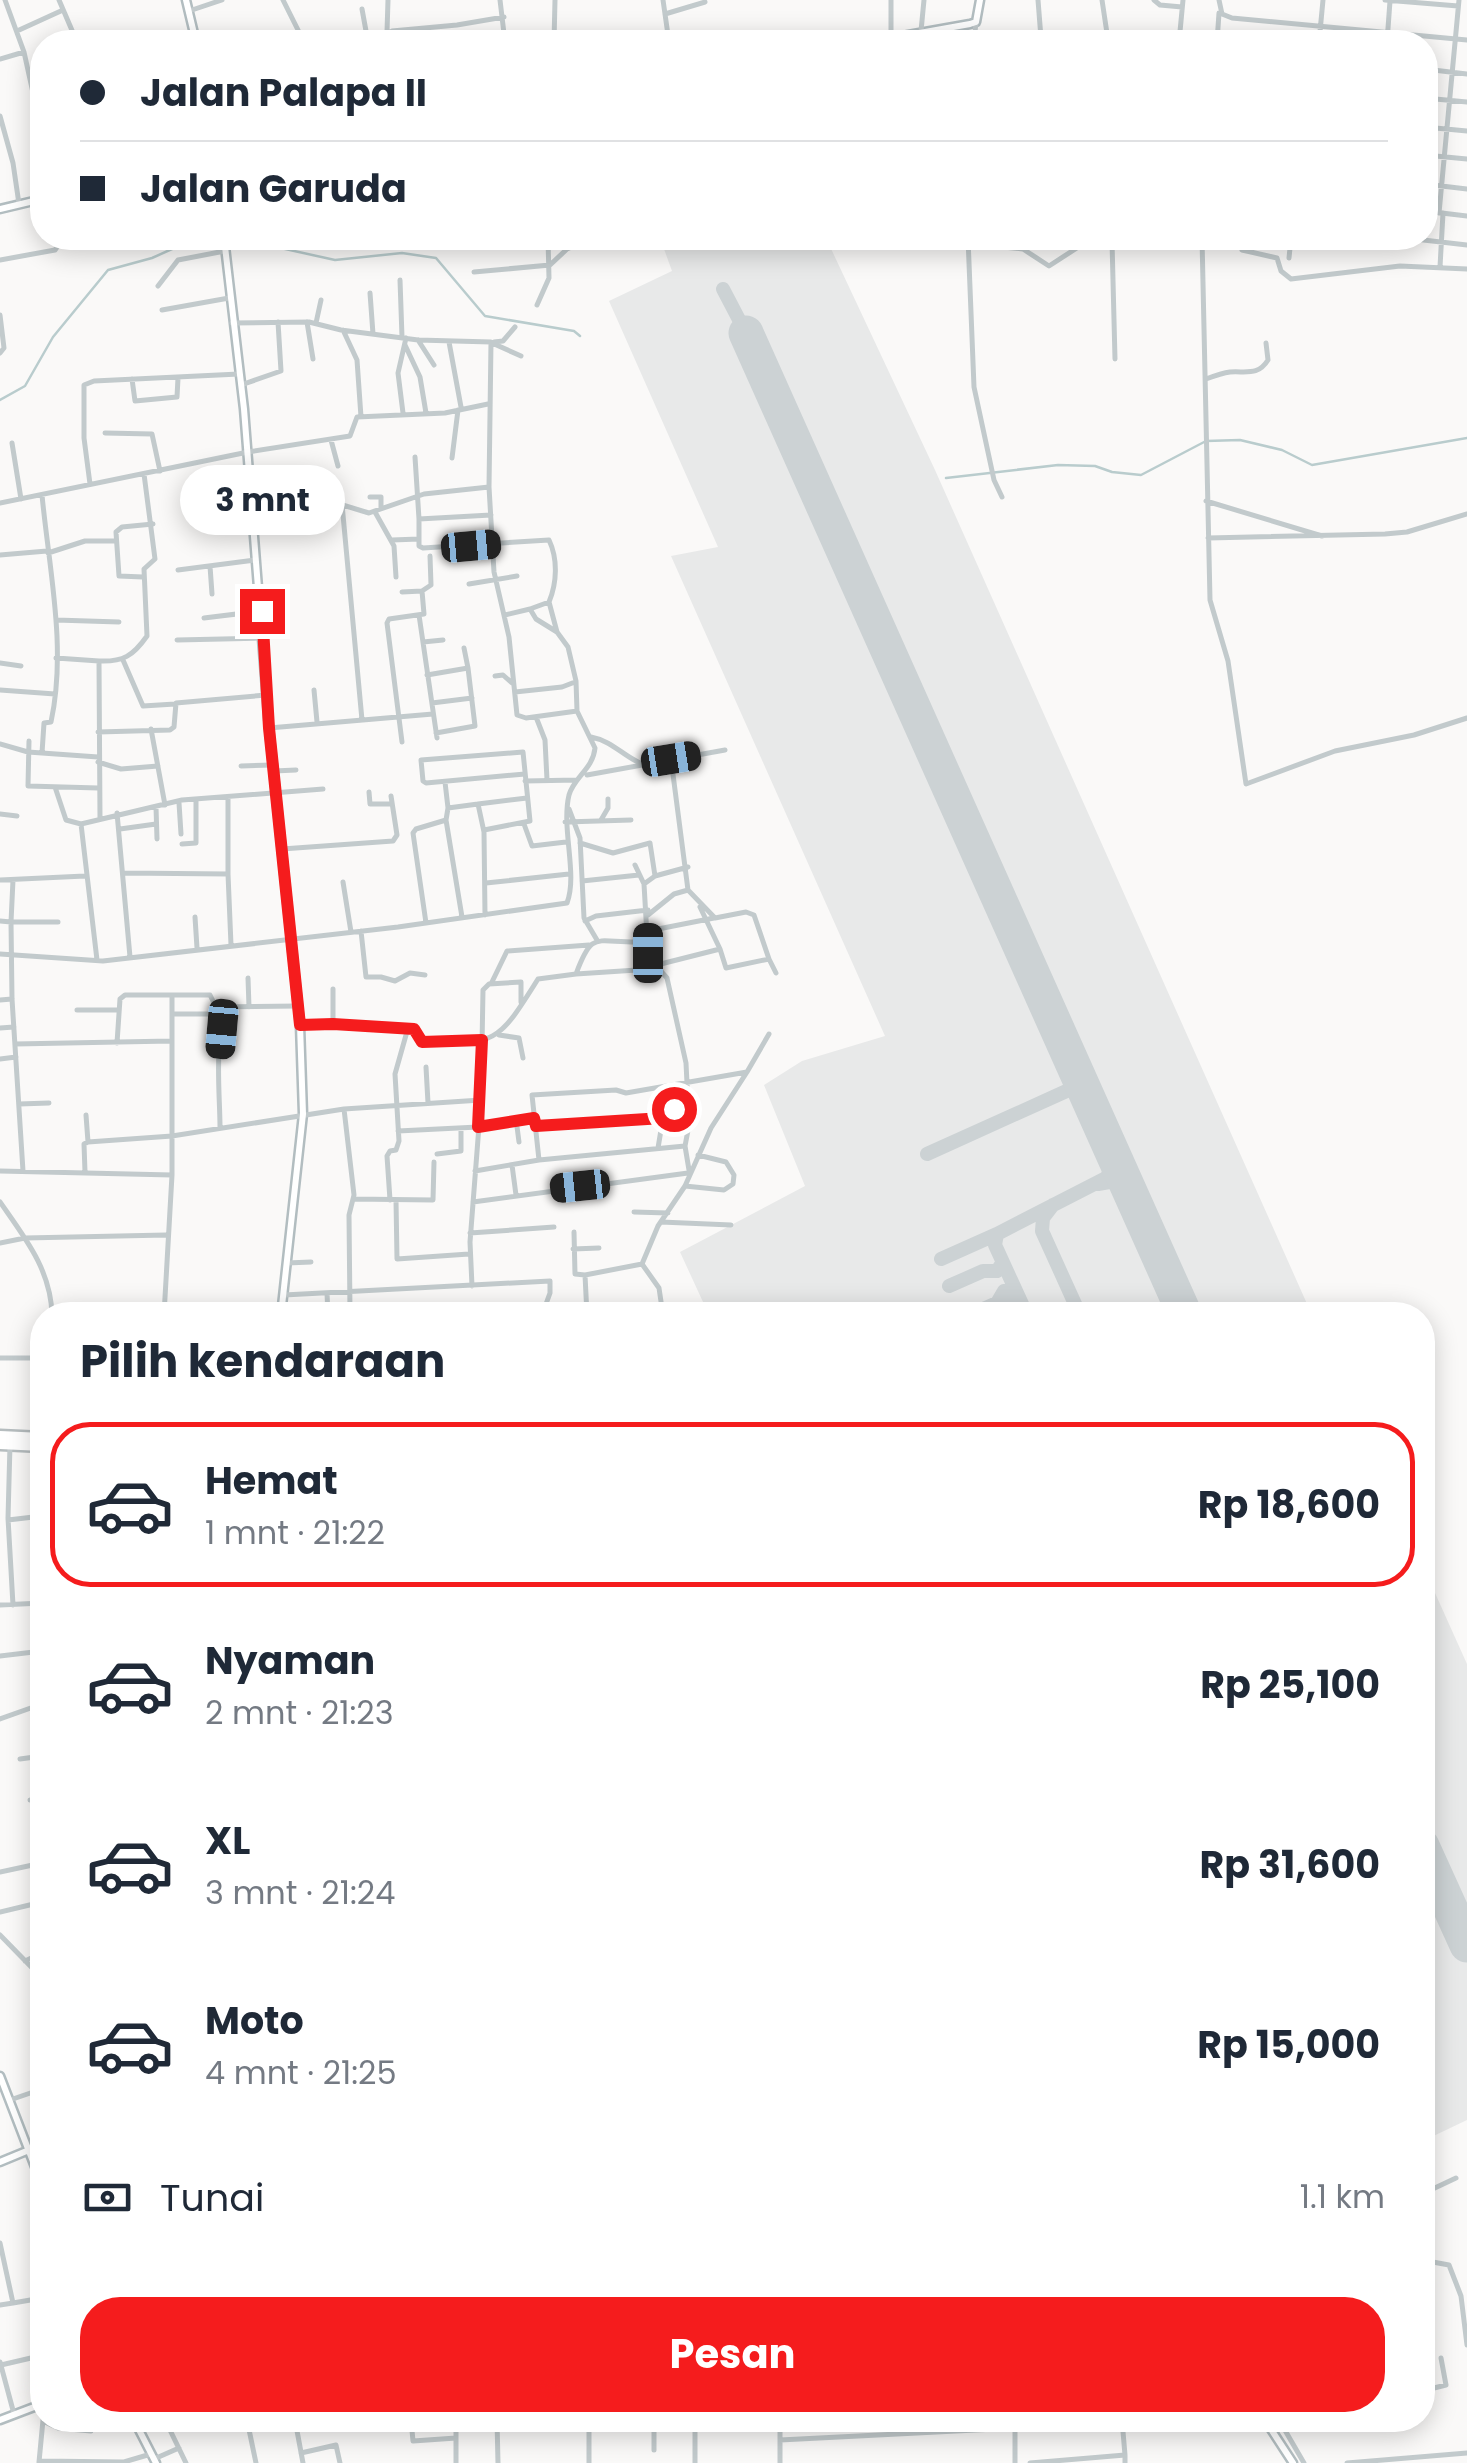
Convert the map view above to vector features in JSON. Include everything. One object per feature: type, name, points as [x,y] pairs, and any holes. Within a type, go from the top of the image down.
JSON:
[{"type":"highway","points":[[0,1436],[30,1437]]},
{"type":"highway","points":[[5,1445],[30,1446]]},
{"type":"street","points":[[5,0],[30,75]]},
{"type":"street","points":[[59,0],[72,30]]},
{"type":"street","points":[[186,0],[193,30]]},
{"type":"street","points":[[189,11],[222,0]]},
{"type":"street","points":[[284,0],[298,30]]},
{"type":"street","points":[[387,30],[388,0]]},
{"type":"street","points":[[500,0],[505,30]]},
{"type":"street","points":[[554,30],[555,0]]},
{"type":"street","points":[[662,0],[667,30]]},
{"type":"street","points":[[890,30],[891,0]]},
{"type":"street","points":[[920,30],[924,0]]},
{"type":"street","points":[[975,30],[980,0]]},
{"type":"street","points":[[1038,0],[1040,30]]},
{"type":"street","points":[[1102,0],[1106,30]]},
{"type":"street","points":[[1154,0],[1160,5],[1182,3],[1181,30]]},
{"type":"street","points":[[1218,0],[1218,30]]},
{"type":"street","points":[[1320,30],[1323,0]]},
{"type":"street","points":[[1388,30],[1389,0],[1459,3],[1441,186],[1440,267]]},
{"type":"street","points":[[665,14],[705,2]]},
{"type":"street","points":[[362,9],[366,30]]},
{"type":"street","points":[[18,31],[64,10]]},
{"type":"street","points":[[1220,10],[1232,18],[1349,30]]},
{"type":"street","points":[[415,30],[504,17]]},
{"type":"street","points":[[929,30],[976,22]]},
{"type":"street","points":[[1438,38],[1467,40]]},
{"type":"street","points":[[0,59],[24,52]]},
{"type":"street","points":[[1438,71],[1467,74]]},
{"type":"street","points":[[1438,99],[1467,102]]},
{"type":"street","points":[[0,116],[14,163],[19,204]]},
{"type":"street","points":[[1438,128],[1467,131]]},
{"type":"street","points":[[1438,155],[1467,159]]},
{"type":"street","points":[[1438,186],[1467,188]]},
{"type":"street","points":[[0,209],[30,202]]},
{"type":"street","points":[[1438,213],[1467,216]]},
{"type":"street","points":[[1438,240],[1467,245]]},
{"type":"street","points":[[0,260],[55,250]]},
{"type":"street","points":[[158,286],[178,260],[224,250],[254,507],[269,728],[300,1025],[302,1114],[281,1302]]},
{"type":"street","points":[[537,305],[547,287],[549,250]]},
{"type":"street","points":[[474,272],[550,265],[566,250]]},
{"type":"street","points":[[968,250],[974,387],[994,480],[1002,498]]},
{"type":"street","points":[[1025,250],[1049,266],[1074,250]]},
{"type":"street","points":[[1115,250],[1115,358]]},
{"type":"street","points":[[1202,250],[1210,600],[1228,661],[1246,784],[1336,751],[1396,740],[1467,718]]},
{"type":"street","points":[[1242,250],[1278,258],[1283,274],[1291,279],[1388,266],[1467,270]]},
{"type":"street","points":[[1288,258],[1289,250]]},
{"type":"street","points":[[400,280],[404,339],[398,373],[403,414]]},
{"type":"street","points":[[370,293],[373,334]]},
{"type":"street","points":[[162,310],[230,298]]},
{"type":"street","points":[[316,323],[321,300]]},
{"type":"street","points":[[0,314],[4,348],[0,353]]},
{"type":"street","points":[[240,385],[281,371],[278,322]]},
{"type":"street","points":[[232,323],[307,322],[404,339],[449,342],[503,341],[516,328]]},
{"type":"street","points":[[307,322],[312,358]]},
{"type":"street","points":[[343,330],[357,360],[361,417]]},
{"type":"street","points":[[404,339],[418,372],[426,413]]},
{"type":"street","points":[[418,340],[434,366]]},
{"type":"street","points":[[449,342],[459,409],[452,458]]},
{"type":"street","points":[[491,342],[521,356]]},
{"type":"street","points":[[491,342],[488,404],[492,544],[518,717],[578,711]]},
{"type":"street","points":[[1206,378],[1228,372],[1252,373],[1263,368],[1268,359],[1266,342]]},
{"type":"street","points":[[90,484],[84,438],[84,386],[94,381],[239,374]]},
{"type":"street","points":[[132,379],[135,401],[143,402],[174,399],[178,378]]},
{"type":"street","points":[[0,503],[248,452],[352,435],[354,420],[361,417],[488,404]]},
{"type":"street","points":[[105,433],[152,434],[160,471]]},
{"type":"street","points":[[331,440],[338,466]]},
{"type":"street","points":[[12,442],[21,499]]},
{"type":"street","points":[[416,457],[419,539],[423,548],[550,541],[555,578],[548,602],[556,632]]},
{"type":"street","points":[[56,658],[123,660],[147,636],[144,566],[156,560],[144,474]]},
{"type":"street","points":[[254,507],[342,504],[363,512],[438,492],[489,487]]},
{"type":"street","points":[[42,495],[56,620],[53,714],[52,722],[44,723],[42,753]]},
{"type":"street","points":[[370,497],[381,497],[378,510],[394,546],[396,577]]},
{"type":"street","points":[[342,504],[362,720]]},
{"type":"street","points":[[1206,505],[1324,537]]},
{"type":"street","points":[[1207,538],[1407,532],[1467,514]]},
{"type":"street","points":[[419,519],[491,515]]},
{"type":"street","points":[[144,577],[119,576],[116,541],[120,527],[152,524]]},
{"type":"street","points":[[390,540],[419,539]]},
{"type":"street","points":[[0,555],[48,552],[85,541],[116,541]]},
{"type":"street","points":[[402,592],[422,591],[431,585],[430,556]]},
{"type":"street","points":[[178,570],[258,560]]},
{"type":"street","points":[[210,566],[212,594]]},
{"type":"street","points":[[468,584],[518,576]]},
{"type":"street","points":[[402,742],[388,622],[424,614],[422,591]]},
{"type":"street","points":[[505,615],[548,602]]},
{"type":"street","points":[[530,609],[536,620],[556,632],[568,647],[578,711],[595,754],[570,792]]},
{"type":"street","points":[[204,618],[262,611]]},
{"type":"street","points":[[419,615],[436,735],[475,726],[464,648]]},
{"type":"street","points":[[56,620],[119,622]]},
{"type":"street","points":[[176,640],[263,638]]},
{"type":"street","points":[[423,642],[442,640]]},
{"type":"street","points":[[123,660],[143,706],[267,695]]},
{"type":"street","points":[[99,661],[100,819]]},
{"type":"street","points":[[0,663],[21,666]]},
{"type":"street","points":[[428,674],[468,668]]},
{"type":"street","points":[[495,676],[504,675],[514,689]]},
{"type":"street","points":[[514,689],[562,687],[576,682]]},
{"type":"street","points":[[0,690],[55,694]]},
{"type":"street","points":[[314,690],[318,724]]},
{"type":"street","points":[[432,704],[472,698]]},
{"type":"street","points":[[98,732],[174,727],[174,704]]},
{"type":"street","points":[[269,728],[433,714]]},
{"type":"street","points":[[536,717],[545,740],[547,780]]},
{"type":"street","points":[[151,729],[165,806]]},
{"type":"street","points":[[591,737],[612,743],[625,756],[644,764]]},
{"type":"street","points":[[29,740],[27,785],[98,788]]},
{"type":"street","points":[[0,744],[28,752],[98,759],[121,768],[158,766]]},
{"type":"street","points":[[484,830],[530,821],[525,778],[521,751],[422,760],[423,782],[525,778],[566,780],[725,750]]},
{"type":"street","points":[[671,759],[688,866],[688,890],[715,918]]},
{"type":"street","points":[[241,766],[296,770]]},
{"type":"street","points":[[0,954],[97,961],[566,903],[569,874],[565,822],[570,792],[566,780]]},
{"type":"street","points":[[445,782],[446,820],[462,918]]},
{"type":"street","points":[[55,787],[63,814],[71,822],[82,824],[117,813],[196,799],[322,789]]},
{"type":"street","points":[[282,849],[393,841],[396,835],[391,800],[370,804],[369,792]]},
{"type":"street","points":[[228,798],[231,945]]},
{"type":"street","points":[[448,808],[527,798]]},
{"type":"street","points":[[182,844],[196,843],[196,799]]},
{"type":"street","points":[[601,820],[608,799]]},
{"type":"street","points":[[178,802],[180,834]]},
{"type":"street","points":[[478,804],[484,830],[485,915]]},
{"type":"street","points":[[569,805],[580,843],[586,921],[597,940]]},
{"type":"street","points":[[156,807],[157,839]]},
{"type":"street","points":[[117,813],[130,957]]},
{"type":"street","points":[[0,814],[17,816]]},
{"type":"street","points":[[426,923],[413,836],[416,829],[446,820]]},
{"type":"street","points":[[565,822],[631,820]]},
{"type":"street","points":[[82,824],[97,961]]},
{"type":"street","points":[[120,829],[156,824]]},
{"type":"street","points":[[524,824],[532,846],[566,842]]},
{"type":"street","points":[[580,843],[613,853],[650,843],[656,876]]},
{"type":"street","points":[[635,864],[644,884],[648,953]]},
{"type":"street","points":[[644,884],[688,866]]},
{"type":"street","points":[[123,873],[228,874]]},
{"type":"street","points":[[486,883],[569,874]]},
{"type":"street","points":[[582,881],[639,875]]},
{"type":"street","points":[[0,880],[86,876]]},
{"type":"street","points":[[13,880],[12,1000],[23,1171]]},
{"type":"street","points":[[343,882],[351,932]]},
{"type":"street","points":[[586,921],[596,916],[648,912],[674,894],[688,890]]},
{"type":"street","points":[[699,904],[726,968],[769,959]]},
{"type":"street","points":[[636,942],[648,931],[746,912],[754,915],[776,973]]},
{"type":"street","points":[[195,917],[198,948]]},
{"type":"street","points":[[0,922],[58,922]]},
{"type":"street","points":[[361,931],[366,977],[395,981],[410,974],[425,975]]},
{"type":"street","points":[[492,984],[507,951],[589,945],[597,940],[636,942],[648,953],[670,986],[686,1082],[690,1125],[685,1146],[688,1173]]},
{"type":"street","points":[[576,974],[589,945]]},
{"type":"street","points":[[472,1286],[470,1232],[481,1100],[482,990],[492,984],[637,970],[720,949]]},
{"type":"street","points":[[248,978],[249,1007]]},
{"type":"street","points":[[499,1035],[538,979]]},
{"type":"street","points":[[520,982],[522,1005]]},
{"type":"street","points":[[333,989],[333,1024]]},
{"type":"street","points":[[117,1043],[121,996],[210,996],[215,1006],[229,1008],[298,1006]]},
{"type":"street","points":[[164,1302],[172,1174],[172,996]]},
{"type":"street","points":[[0,1000],[12,1000]]},
{"type":"street","points":[[220,1127],[220,1053],[223,1018],[229,1008]]},
{"type":"street","points":[[77,1010],[119,1010]]},
{"type":"street","points":[[172,1014],[209,1014]]},
{"type":"street","points":[[300,1025],[408,1028],[415,1030],[422,1042],[482,1040],[499,1035],[519,1038],[523,1058]]},
{"type":"street","points":[[0,1028],[14,1027]]},
{"type":"street","points":[[408,1028],[396,1066],[398,1148],[387,1156],[397,1259],[470,1254]]},
{"type":"street","points":[[642,1264],[718,1115],[770,1034]]},
{"type":"street","points":[[15,1044],[171,1041]]},
{"type":"street","points":[[0,1058],[16,1057]]},
{"type":"street","points":[[426,1067],[428,1103]]},
{"type":"street","points":[[539,1160],[530,1097],[534,1094],[616,1090],[626,1093],[747,1072]]},
{"type":"street","points":[[658,1148],[663,1118],[673,1112],[686,1082]]},
{"type":"street","points":[[668,1086],[675,1101]]},
{"type":"street","points":[[85,1172],[84,1144],[88,1142],[172,1136],[344,1109],[481,1100]]},
{"type":"street","points":[[19,1104],[48,1104]]},
{"type":"street","points":[[344,1109],[353,1199],[348,1215],[350,1302]]},
{"type":"street","points":[[86,1115],[88,1142]]},
{"type":"street","points":[[398,1131],[478,1127],[534,1118]]},
{"type":"street","points":[[536,1126],[663,1118],[690,1125]]},
{"type":"street","points":[[516,1120],[519,1142]]},
{"type":"street","points":[[437,1154],[460,1151],[461,1128]]},
{"type":"street","points":[[475,1171],[539,1160],[685,1146]]},
{"type":"street","points":[[684,1186],[717,1190],[733,1184],[734,1175],[726,1162],[698,1155]]},
{"type":"street","points":[[353,1199],[433,1200],[434,1162]]},
{"type":"street","points":[[512,1165],[516,1195]]},
{"type":"street","points":[[0,1171],[172,1174]]},
{"type":"street","points":[[472,1202],[688,1173]]},
{"type":"street","points":[[0,1202],[28,1238],[45,1273],[50,1302]]},
{"type":"street","points":[[634,1212],[668,1213]]},
{"type":"street","points":[[661,1222],[731,1226]]},
{"type":"street","points":[[470,1232],[554,1227]]},
{"type":"street","points":[[574,1232],[573,1272],[585,1275],[642,1264]]},
{"type":"street","points":[[0,1243],[28,1238],[167,1234]]},
{"type":"street","points":[[573,1249],[599,1248]]},
{"type":"street","points":[[284,1263],[311,1262]]},
{"type":"street","points":[[642,1264],[659,1288],[661,1302]]},
{"type":"street","points":[[585,1275],[586,1302]]},
{"type":"street","points":[[282,1295],[550,1281],[545,1302]]},
{"type":"street","points":[[328,1293],[328,1302]]},
{"type":"street","points":[[0,1358],[30,1358]]},
{"type":"street","points":[[5,1445],[4,1494],[13,1605]]},
{"type":"street","points":[[8,1520],[30,1517]]},
{"type":"street","points":[[0,1605],[30,1604]]},
{"type":"street","points":[[0,1656],[30,1652]]},
{"type":"street","points":[[0,1718],[30,1708]]},
{"type":"street","points":[[20,1759],[30,1758]]},
{"type":"street","points":[[0,1872],[30,1866]]},
{"type":"street","points":[[0,1912],[30,1905]]},
{"type":"street","points":[[0,1935],[30,1965]]},
{"type":"street","points":[[25,1960],[30,1958]]},
{"type":"street","points":[[0,2076],[29,2150],[0,2162]]},
{"type":"street","points":[[10,2100],[30,2093]]},
{"type":"street","points":[[1435,2188],[1456,2178]]},
{"type":"street","points":[[0,2245],[13,2303]]},
{"type":"street","points":[[1435,2262],[1449,2264],[1461,2296],[1467,2344]]},
{"type":"street","points":[[0,2305],[30,2300]]},
{"type":"street","points":[[14,2414],[2,2384],[0,2364],[30,2358]]},
{"type":"street","points":[[1435,2388],[1446,2385],[1442,2358]]},
{"type":"street","points":[[0,2420],[30,2408]]},
{"type":"street","points":[[42,2432],[39,2462],[154,2459],[179,2448]]},
{"type":"street","points":[[142,2432],[154,2459]]},
{"type":"street","points":[[171,2432],[186,2463]]},
{"type":"street","points":[[250,2432],[256,2463]]},
{"type":"street","points":[[296,2432],[302,2463]]},
{"type":"street","points":[[412,2432],[413,2441],[456,2438]]},
{"type":"street","points":[[456,2432],[456,2463]]},
{"type":"street","points":[[497,2432],[498,2463]]},
{"type":"street","points":[[588,2432],[589,2463]]},
{"type":"street","points":[[654,2432],[654,2450]]},
{"type":"street","points":[[695,2463],[696,2432]]},
{"type":"street","points":[[780,2432],[780,2463]]},
{"type":"street","points":[[780,2440],[950,2432]]},
{"type":"street","points":[[1015,2432],[1015,2463]]},
{"type":"street","points":[[1030,2463],[1125,2459],[1124,2432]]},
{"type":"street","points":[[1273,2432],[1293,2463]]},
{"type":"street","points":[[1286,2432],[1304,2463]]},
{"type":"street","points":[[300,2453],[336,2446],[340,2463]]},
{"type":"street","points":[[1347,2463],[1467,2453]]},
{"type":"shaded area","points":[[664,250],[832,250],[935,470],[1306,1302],[703,1302],[680,1252],[805,1186],[764,1085],[802,1061],[885,1036],[671,556],[718,547],[609,301],[672,271]]},
{"type":"shaded area","points":[[1435,1593],[1467,1664],[1467,2120],[1435,2135]]},
{"type":"waterway","points":[[0,400],[25,386],[53,337],[108,270],[170,250]]},
{"type":"waterway","points":[[290,250],[335,260],[402,253],[436,258],[485,316],[574,331],[580,336]]},
{"type":"waterway","points":[[946,478],[1058,465],[1095,466],[1141,475],[1206,441],[1240,440],[1282,450],[1312,465],[1467,438]]},
{"type":"taxiway","points":[[723,289],[746,333]]},
{"type":"taxiway","points":[[927,1154],[1082,1084]]},
{"type":"taxiway","points":[[1021,1302],[995,1245],[997,1234],[1106,1178],[1112,1169],[1112,1152]]},
{"type":"taxiway","points":[[1098,1184],[1115,1181],[1128,1188]]},
{"type":"taxiway","points":[[1053,1205],[1043,1218],[1042,1231],[1074,1302]]},
{"type":"taxiway","points":[[941,1259],[997,1234]]},
{"type":"taxiway","points":[[949,1286],[983,1271],[997,1271],[1003,1262]]},
{"type":"taxiway","points":[[998,1302],[1004,1291],[1017,1293],[1011,1302]]},
{"type":"runway","points":[[746,333],[1179,1302]]},
{"type":"runway","points":[[1435,1875],[1467,1945]]},
{"type":"route","points":[[262,611],[269,728],[300,1025],[414,1029],[418,1040],[434,1043],[482,1040],[478,1127],[534,1118],[536,1126],[663,1118],[674,1109]]}]
